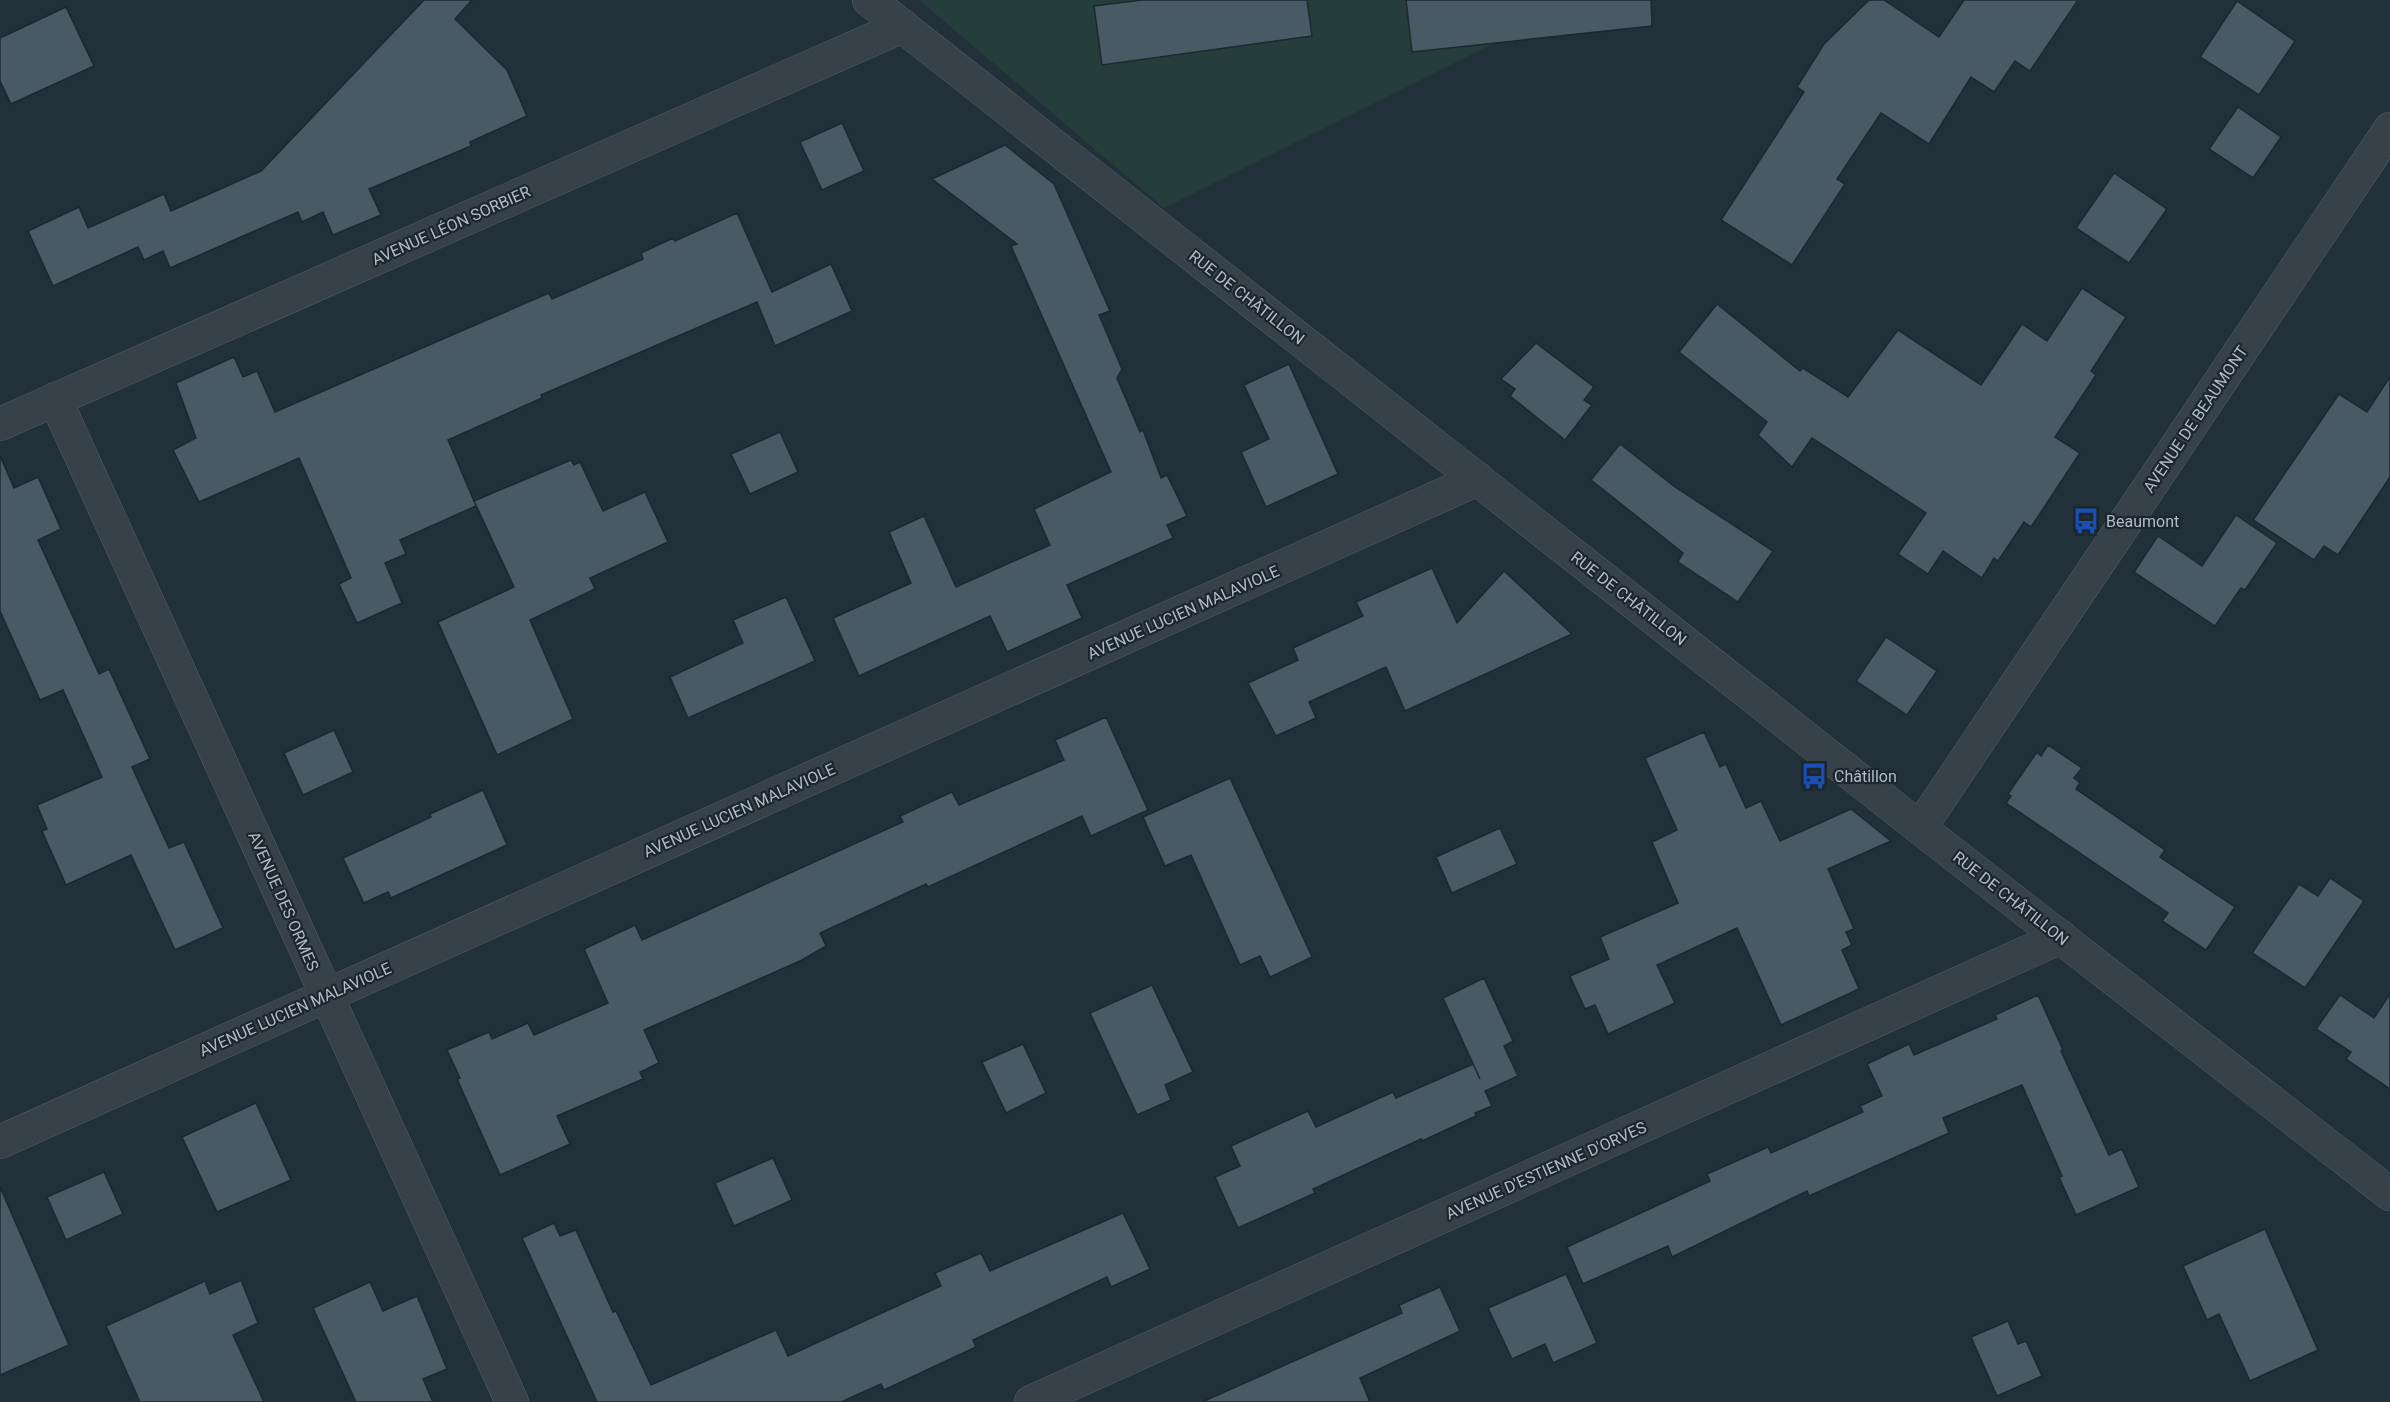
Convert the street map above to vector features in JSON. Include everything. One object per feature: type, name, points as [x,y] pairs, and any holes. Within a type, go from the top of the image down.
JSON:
[{"type":"street","name":"RUE DE CHÂTILLON","points":[[869,0],[1920,828],[2390,1194]]},
{"type":"street","name":"AVENUE LÉON SORBIER","points":[[0,424],[903,26]]},
{"type":"street","name":"AVENUE DE BEAUMONT","points":[[1920,828],[2388,137]]},
{"type":"street","name":"AVENUE DES ORMES","points":[[55,399],[512,1402]]},
{"type":"street","name":"AVENUE LUCIEN MALAVIOLE","points":[[0,1142],[1478,479]]},
{"type":"street","name":"AVENUE D'ESTIENNE D'ORVES","points":[[1030,1402],[2061,937]]},
{"type":"green space","points":[[919,0],[1581,0],[1164,208]]},
{"type":"building","points":[[424,0],[472,0],[455,19],[507,70],[527,116],[470,142],[471,146],[369,189],[381,215],[333,235],[323,212],[302,222],[298,212],[170,268],[163,251],[144,260],[138,247],[53,286],[28,231],[79,207],[88,228],[164,194],[171,211],[261,171]]},
{"type":"building","points":[[1142,0],[1307,0],[1312,36],[1102,65],[1094,6]]},
{"type":"building","points":[[1406,0],[1651,0],[1652,26],[1412,52]]},
{"type":"building","points":[[1869,0],[1884,0],[1939,37],[1964,0],[2078,0],[2030,71],[2015,61],[1994,92],[1971,77],[1929,144],[1881,113],[1837,179],[1845,184],[1792,265],[1721,220],[1804,92],[1797,87],[1824,44]]},
{"type":"building","points":[[2237,1],[2295,41],[2259,95],[2200,57]]},
{"type":"building","points":[[66,7],[94,66],[11,104],[0,81],[0,38]]},
{"type":"building","points":[[2238,107],[2281,137],[2253,178],[2209,149]]},
{"type":"building","points":[[842,123],[864,171],[822,190],[800,142]]},
{"type":"building","points":[[1005,145],[1054,184],[1110,311],[1099,315],[1122,369],[1117,378],[1140,432],[1143,430],[1161,478],[1167,475],[1187,516],[1167,525],[1173,538],[1067,585],[1082,618],[1007,652],[990,616],[859,676],[833,618],[911,583],[889,532],[924,516],[956,587],[1050,545],[1034,509],[1111,472],[1011,246],[1017,244],[932,179]]},
{"type":"building","points":[[2114,173],[2167,209],[2129,263],[2076,228]]},
{"type":"building","points":[[737,213],[772,292],[831,264],[852,311],[775,346],[757,302],[541,395],[542,398],[448,440],[476,506],[400,540],[406,554],[385,563],[402,603],[357,623],[339,584],[351,578],[299,458],[199,502],[173,450],[196,438],[176,383],[234,357],[243,377],[257,371],[275,412],[549,293],[552,299],[643,259],[641,253],[673,238],[675,241]]},
{"type":"building","points":[[2082,288],[2126,317],[2091,371],[2096,375],[2055,437],[2080,453],[2031,527],[2024,522],[1998,561],[1994,558],[1982,578],[1943,551],[1928,574],[1898,554],[1926,513],[1812,438],[1792,467],[1758,435],[1767,422],[1679,352],[1717,304],[1800,371],[1803,368],[1848,397],[1898,330],[1981,385],[2022,324],[2047,341]]},
{"type":"building","points":[[1536,343],[1594,387],[1584,400],[1592,405],[1565,440],[1510,396],[1515,389],[1501,379]]},
{"type":"building","points":[[1289,364],[1338,474],[1266,507],[1241,452],[1269,439],[1244,385]]},
{"type":"building","points":[[2390,377],[2390,477],[2338,555],[2324,546],[2314,560],[2253,520],[2339,394],[2367,412]]},
{"type":"building","points":[[780,432],[798,472],[750,494],[731,454]]},
{"type":"building","points":[[1620,444],[1675,487],[1773,551],[1738,602],[1678,562],[1683,553],[1591,480]]},
{"type":"building","points":[[0,456],[14,488],[38,477],[61,529],[38,540],[99,674],[109,669],[150,759],[132,767],[169,848],[184,842],[223,928],[175,950],[131,855],[66,885],[42,831],[47,829],[37,805],[102,777],[63,690],[40,700],[0,611]]},
{"type":"building","points":[[571,460],[574,465],[580,462],[603,511],[645,492],[668,542],[590,578],[595,589],[530,620],[573,719],[497,755],[438,622],[514,587],[474,501]]},
{"type":"building","points":[[2236,515],[2277,543],[2245,590],[2241,588],[2215,626],[2134,572],[2158,536],[2202,566]]},
{"type":"building","points":[[1432,568],[1457,623],[1504,571],[1572,634],[1405,711],[1386,667],[1309,702],[1316,718],[1276,736],[1248,683],[1298,660],[1293,648],[1363,616],[1356,602]]},
{"type":"building","points":[[786,597],[815,661],[688,718],[670,677],[743,643],[733,620]]},
{"type":"building","points":[[1886,637],[1937,671],[1907,715],[1856,681]]},
{"type":"building","points":[[1106,717],[1148,810],[1091,836],[1082,816],[928,887],[926,884],[820,933],[826,946],[802,960],[644,1030],[659,1063],[640,1072],[643,1079],[557,1116],[570,1144],[500,1175],[457,1079],[460,1078],[447,1050],[489,1032],[492,1039],[528,1023],[534,1035],[608,1003],[584,949],[635,925],[642,940],[903,822],[900,816],[952,792],[959,805],[1064,760],[1055,740]]},
{"type":"building","points":[[334,730],[353,772],[303,795],[284,753]]},
{"type":"building","points":[[1704,732],[1720,767],[1726,764],[1746,808],[1761,801],[1780,841],[1851,809],[1891,841],[1828,869],[1854,929],[1846,932],[1852,945],[1842,950],[1859,989],[1781,1025],[1737,928],[1657,965],[1675,1003],[1608,1034],[1595,1005],[1585,1009],[1570,976],[1609,959],[1600,937],[1678,903],[1652,842],[1677,830],[1645,758]]},
{"type":"building","points":[[2048,745],[2082,768],[2074,778],[2080,783],[2076,789],[2165,850],[2160,857],[2235,907],[2206,950],[2162,921],[2168,913],[2006,803],[2011,796],[2008,794],[2037,752],[2041,756]]},
{"type":"building","points":[[1230,778],[1312,957],[1270,977],[1260,956],[1240,965],[1191,855],[1165,866],[1143,817]]},
{"type":"building","points":[[483,790],[507,845],[391,898],[388,892],[364,903],[343,858]]},
{"type":"building","points":[[1500,828],[1517,864],[1452,893],[1436,857]]},
{"type":"building","points":[[2330,878],[2364,901],[2305,988],[2252,953],[2299,884],[2318,896]]},
{"type":"building","points":[[1484,978],[1513,1041],[1504,1046],[1518,1076],[1485,1091],[1492,1106],[1475,1113],[1476,1116],[1313,1189],[1315,1193],[1238,1228],[1215,1177],[1240,1166],[1231,1146],[1308,1111],[1316,1127],[1393,1092],[1396,1098],[1473,1064],[1480,1079],[1443,998]]},
{"type":"building","points":[[1152,985],[1193,1072],[1165,1085],[1171,1100],[1137,1115],[1090,1013]]},
{"type":"building","points":[[2390,994],[2390,1089],[2346,1059],[2351,1052],[2316,1029],[2340,995],[2374,1018]]},
{"type":"building","points":[[2038,995],[2109,1155],[2122,1149],[2139,1187],[2076,1215],[2059,1177],[2062,1176],[2022,1085],[1943,1118],[1949,1133],[1809,1196],[1807,1191],[1672,1257],[1668,1246],[1583,1284],[1567,1247],[1710,1181],[1707,1174],[1768,1147],[1771,1153],[1863,1112],[1860,1106],[1882,1096],[1867,1064],[1909,1044],[1914,1055],[1997,1019],[1995,1015]]},
{"type":"building","points":[[1023,1044],[1046,1093],[1006,1113],[982,1062]]},
{"type":"building","points":[[256,1103],[291,1180],[217,1212],[182,1137]]},
{"type":"building","points":[[773,1158],[792,1200],[734,1226],[715,1183]]},
{"type":"building","points":[[104,1172],[123,1214],[66,1240],[47,1197]]},
{"type":"building","points":[[0,1187],[69,1345],[0,1375]]},
{"type":"building","points":[[1123,1213],[1150,1269],[1111,1287],[1107,1277],[973,1340],[976,1347],[884,1390],[881,1384],[841,1402],[597,1402],[522,1238],[554,1223],[560,1236],[576,1230],[613,1312],[616,1311],[651,1385],[776,1330],[788,1356],[941,1286],[935,1273],[981,1253],[990,1271]]},
{"type":"building","points":[[2265,1229],[2318,1350],[2250,1381],[2219,1314],[2207,1320],[2183,1266]]},
{"type":"building","points":[[1566,1274],[1597,1343],[1553,1363],[1545,1344],[1512,1359],[1488,1308]]},
{"type":"building","points":[[241,1280],[258,1323],[233,1335],[264,1402],[140,1402],[106,1326],[205,1281],[210,1294]]},
{"type":"building","points":[[370,1282],[383,1311],[417,1296],[447,1369],[423,1379],[433,1402],[356,1402],[313,1308]]},
{"type":"building","points":[[1440,1287],[1460,1331],[1360,1378],[1370,1402],[1202,1402],[1402,1313],[1399,1305]]},
{"type":"building","points":[[2008,1321],[2018,1344],[2026,1341],[2042,1376],[1997,1396],[1971,1337]]},
{"type":"place","name":"Beaumont","points":[[2086,521]]},
{"type":"place","name":"Châtillon","points":[[1814,776]]}]
